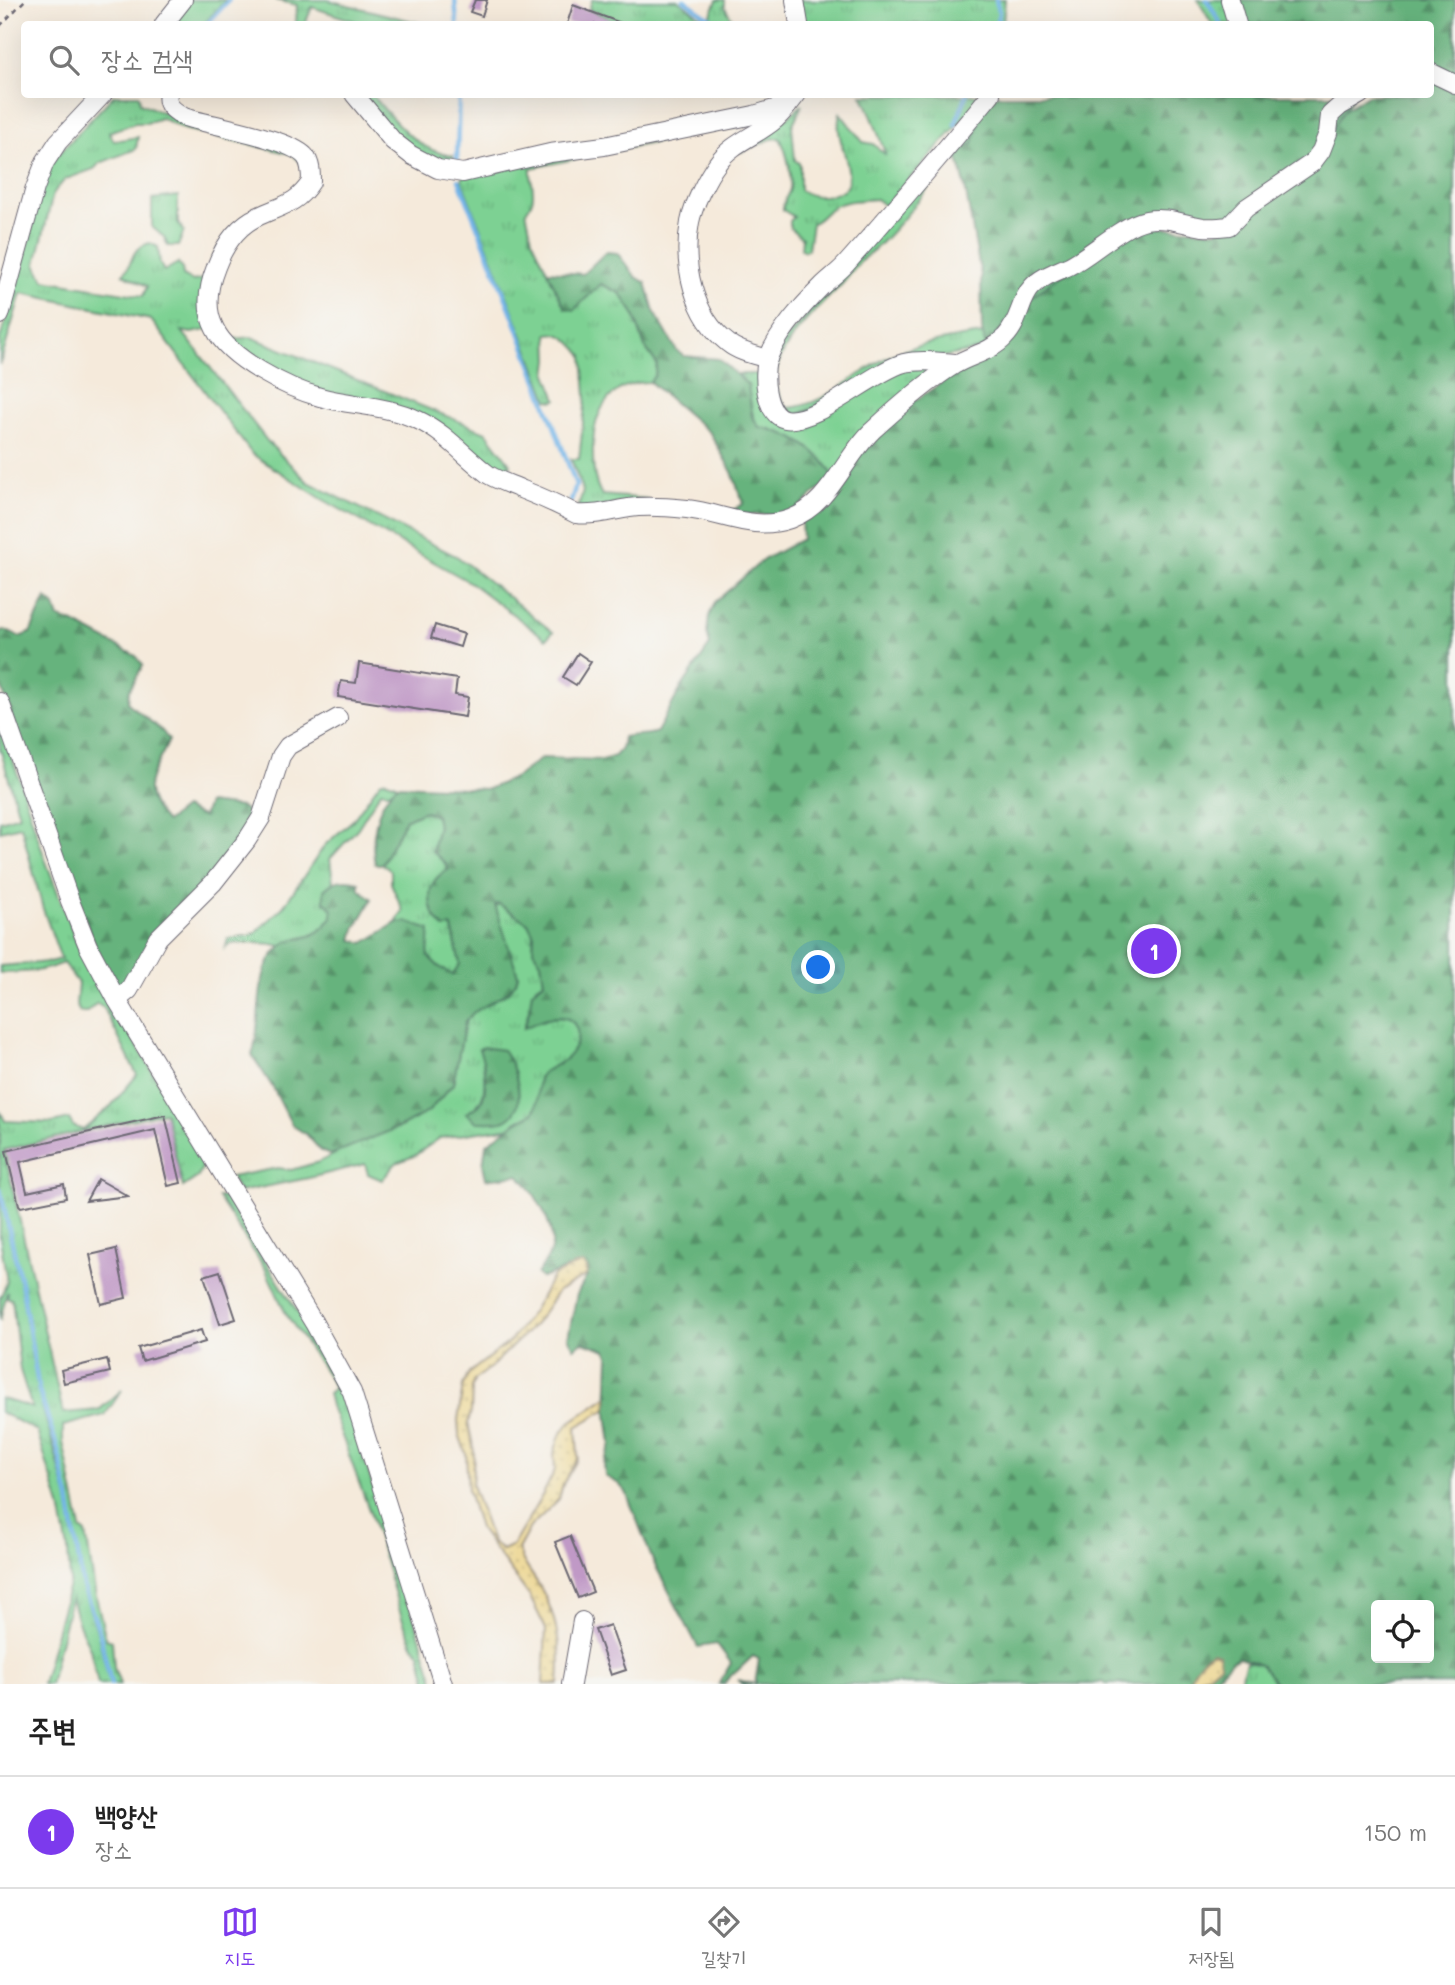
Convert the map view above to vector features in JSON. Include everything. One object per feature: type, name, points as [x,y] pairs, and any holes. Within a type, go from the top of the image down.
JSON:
[{"type":"street","points":[[166,21],[183,0]]},
{"type":"street","points":[[795,0],[798,21]]},
{"type":"street","points":[[1230,0],[1236,21]]},
{"type":"street","points":[[1434,74],[1455,84]]},
{"type":"street","points":[[0,316],[45,162],[58,142],[99,98]]},
{"type":"street","points":[[167,98],[171,109],[184,117],[280,142],[303,154],[311,171],[311,182],[294,202],[260,215],[238,230],[221,255],[208,293],[214,328],[223,342],[258,369],[299,391],[321,398],[377,407],[418,420],[450,440],[492,477],[576,514],[655,507],[688,509],[758,525],[792,519],[809,509],[823,496],[872,432],[957,363],[992,348],[1006,337],[1016,324],[1030,289],[1040,279],[1084,258],[1136,223],[1160,219],[1202,227],[1229,226],[1246,208],[1312,163],[1324,142],[1330,116],[1354,98]]},
{"type":"street","points":[[357,98],[393,141],[411,155],[438,169],[463,173],[539,155],[604,146],[754,115],[792,100]]},
{"type":"street","points":[[957,363],[905,363],[876,375],[799,419],[783,419],[774,412],[768,398],[765,374],[768,359],[778,340],[807,302],[843,268],[987,98]]},
{"type":"street","points":[[768,359],[729,344],[714,329],[694,295],[688,237],[695,206],[717,164],[732,146],[776,119],[792,100]]},
{"type":"street","points":[[0,702],[88,946],[117,1000],[314,1323],[352,1392],[443,1684]]},
{"type":"street","points":[[117,1000],[129,990],[159,938],[213,883],[247,840],[261,818],[281,756],[288,746],[338,718]]},
{"type":"street","points":[[571,1684],[582,1621]]},
{"type":"path","points":[[0,26],[25,0]]},
{"type":"green space","points":[[189,0],[226,0],[207,21],[173,21]]},
{"type":"green space","points":[[275,0],[328,0],[412,21],[354,21],[312,7],[306,21],[296,21],[297,5]]},
{"type":"green space","points":[[592,0],[678,0],[707,21],[615,21],[589,10]]},
{"type":"green space","points":[[717,0],[725,0],[725,7],[733,21],[716,21],[710,17]]},
{"type":"green space","points":[[799,0],[1005,0],[1003,21],[802,21]]},
{"type":"green space","points":[[1198,0],[1206,0],[1217,16],[1208,0],[1225,0],[1232,21],[1210,21]]},
{"type":"green space","points":[[1235,0],[1455,0],[1455,80],[1434,70],[1434,21],[1241,21]]},
{"type":"green space","points":[[1434,77],[1455,88],[1455,1684],[1276,1684],[1261,1665],[1239,1657],[1231,1661],[1210,1684],[1199,1684],[1200,1677],[1190,1677],[1188,1684],[755,1684],[759,1659],[753,1656],[732,1673],[724,1684],[719,1684],[731,1663],[717,1644],[698,1647],[653,1561],[626,1492],[619,1484],[605,1476],[604,1464],[611,1444],[607,1414],[609,1355],[606,1350],[583,1342],[574,1348],[568,1337],[577,1294],[587,1276],[586,1268],[575,1265],[542,1278],[537,1274],[552,1244],[550,1227],[541,1207],[530,1188],[518,1175],[486,1179],[483,1164],[486,1145],[534,1111],[539,1078],[568,1057],[577,1036],[572,1022],[560,1017],[546,1019],[524,1028],[532,991],[544,982],[541,962],[533,950],[534,935],[528,923],[499,904],[495,905],[518,975],[508,992],[473,1013],[465,1022],[453,1084],[429,1111],[402,1126],[330,1155],[321,1151],[307,1135],[292,1125],[252,1055],[262,983],[272,957],[281,946],[289,941],[308,937],[330,920],[332,909],[324,901],[324,890],[344,880],[359,882],[359,889],[372,899],[355,929],[352,940],[364,943],[396,923],[407,922],[430,930],[428,956],[452,975],[460,964],[452,927],[444,928],[438,921],[430,897],[434,882],[448,870],[446,864],[432,851],[438,826],[436,816],[424,811],[405,820],[382,864],[375,864],[373,844],[376,822],[390,792],[398,785],[488,789],[516,777],[542,758],[602,760],[615,756],[621,749],[623,737],[657,732],[681,688],[710,645],[707,633],[709,616],[715,602],[763,560],[802,539],[801,517],[900,411],[978,358],[1032,290],[1137,226],[1217,231],[1302,175],[1333,117],[1363,98],[1434,98]]},
{"type":"green space","points":[[111,98],[139,98],[140,103],[162,112],[275,144],[301,156],[308,171],[307,183],[299,193],[236,228],[219,251],[213,263],[208,288],[212,329],[191,333],[182,331],[268,442],[308,482],[458,557],[553,632],[546,639],[471,583],[322,499],[252,454],[151,320],[21,293],[0,365],[0,339],[20,276],[42,187],[51,162]],"holes":[[[161,118],[184,129],[292,154],[303,164],[305,182],[290,197],[238,223],[224,239],[203,279],[193,281],[183,276],[178,263],[164,271],[160,264],[158,247],[150,243],[138,249],[123,274],[147,286],[143,296],[44,280],[36,264],[53,194],[58,187],[66,179],[136,149],[138,137],[114,141],[109,132]]]},
{"type":"green space","points":[[362,98],[375,98],[417,141],[440,153],[453,156],[452,166],[425,156],[389,128]]},
{"type":"green space","points":[[863,98],[965,98],[964,104],[966,98],[982,98],[885,206],[876,199],[835,206],[812,223],[808,249],[801,249],[802,238],[790,228],[790,221],[794,217],[783,210],[790,189],[790,176],[787,156],[780,138],[740,152],[802,105],[792,126],[795,160],[800,164],[800,190],[818,196],[830,195],[847,187],[848,169],[839,132],[840,113],[863,142],[873,144],[886,155]]},
{"type":"green space","points":[[994,98],[1352,98],[1318,150],[1227,223],[1135,220],[1020,306],[986,347],[982,330],[981,276],[958,159],[961,151],[973,143],[981,114]]},
{"type":"green space","points":[[981,114],[973,143],[961,151],[958,159],[944,166],[896,227],[860,262],[790,340],[776,374],[778,391],[787,408],[801,406],[827,395],[876,364],[908,349],[947,339],[983,334],[986,347],[934,358],[798,414],[778,409],[770,374],[782,343]]},
{"type":"green space","points":[[764,121],[752,126],[701,133],[531,168],[533,195],[526,211],[532,239],[565,308],[601,284],[620,293],[633,312],[645,347],[657,364],[655,375],[650,382],[635,383],[623,388],[605,403],[595,426],[593,439],[594,475],[602,495],[648,499],[577,511],[583,491],[571,459],[579,459],[586,396],[583,355],[563,337],[548,334],[547,374],[557,399],[548,400],[462,182],[463,176]]},
{"type":"green space","points":[[178,196],[178,223],[184,231],[178,246],[168,246],[164,237],[152,227],[152,199]]},
{"type":"green space","points":[[606,252],[617,253],[636,277],[646,283],[654,311],[677,351],[684,356],[719,359],[748,385],[752,417],[759,427],[802,443],[828,467],[834,477],[790,515],[726,514],[743,504],[732,472],[710,433],[650,382],[655,375],[657,364],[645,347],[633,312],[620,293],[601,284],[574,310],[565,308],[547,271],[583,274]]},
{"type":"green space","points":[[251,337],[486,432],[511,465],[501,477],[452,437],[300,388],[226,340]]},
{"type":"green space","points":[[906,367],[938,369],[834,477],[802,443],[782,433],[759,427],[752,413],[747,388],[738,374],[761,374],[782,424]]},
{"type":"green space","points":[[46,598],[55,606],[59,618],[72,622],[136,656],[143,665],[129,691],[128,703],[169,740],[153,772],[149,790],[156,810],[166,822],[184,808],[203,817],[208,803],[241,807],[255,817],[123,992],[105,970],[44,814],[0,682],[0,631],[5,630],[19,637],[30,633]]},
{"type":"green space","points":[[0,720],[45,859],[77,943],[201,1155],[202,1168],[198,1177],[183,1187],[165,1112],[4,1150],[63,1413],[99,1410],[122,1390],[105,1415],[63,1426],[63,1442],[81,1529],[86,1533],[95,1592],[106,1639],[112,1641],[114,1667],[120,1684],[112,1684],[100,1631],[84,1586],[70,1499],[40,1391],[23,1287],[0,1185],[0,1111],[5,1121],[53,1123],[69,1119],[73,1126],[83,1130],[110,1107],[137,1075],[104,1008],[97,1003],[87,1012],[80,1012],[76,1005],[78,983],[63,963],[39,970],[0,973],[0,966],[61,959],[43,909],[21,826],[0,831],[0,821],[19,815],[0,748]]},
{"type":"green space","points":[[385,780],[398,785],[389,792],[381,791],[358,828],[330,859],[333,882],[324,890],[332,909],[332,917],[325,926],[310,937],[293,940],[282,946],[231,943],[225,948],[228,939],[254,934],[283,907],[325,845],[353,820],[380,782]]},
{"type":"green space","points":[[424,811],[436,816],[438,825],[432,851],[446,864],[448,871],[452,927],[460,964],[452,975],[428,956],[428,946],[407,922],[396,923],[403,911],[391,883],[391,871],[382,864],[405,820]]},
{"type":"green space","points":[[499,904],[528,923],[534,935],[533,950],[541,962],[544,982],[536,986],[524,1027],[560,1017],[573,1022],[579,1036],[571,1054],[539,1078],[537,1103],[531,1115],[512,1127],[440,1138],[414,1156],[396,1163],[382,1180],[368,1174],[365,1164],[239,1192],[231,1177],[278,1168],[291,1170],[319,1162],[363,1140],[402,1126],[429,1111],[453,1084],[465,1022],[473,1012],[508,992],[518,975],[495,905]],"holes":[[[483,1059],[505,1120],[477,1122],[467,1113],[479,1102],[484,1090]]]},
{"type":"green space","points":[[483,1047],[503,1050],[515,1073],[518,1103],[510,1117],[503,1121],[477,1122],[466,1113],[479,1105],[483,1098],[485,1077],[479,1049]]},
{"type":"green space","points":[[0,1195],[21,1288],[38,1391],[68,1499],[82,1586],[110,1684],[98,1684],[90,1649],[71,1598],[50,1684],[42,1684],[70,1581],[68,1550],[60,1506],[37,1431],[0,1412],[0,1398],[32,1408],[20,1370],[12,1299],[8,1298],[7,1292],[0,1321],[0,1298],[7,1282],[0,1237]]},
{"type":"green space","points":[[218,1197],[225,1197],[323,1352],[344,1395],[435,1684],[428,1684],[420,1653],[413,1645],[402,1618],[373,1521],[331,1406],[328,1393],[334,1388],[330,1379],[286,1314],[266,1270]]},
{"type":"green space","points":[[1246,1662],[1261,1665],[1276,1684],[1239,1684]]},
{"type":"sand","points":[[583,1264],[587,1275],[558,1291],[536,1323],[474,1380],[468,1423],[474,1451],[472,1485],[492,1542],[502,1550],[513,1545],[543,1494],[555,1470],[554,1453],[560,1435],[569,1423],[607,1397],[607,1409],[576,1427],[578,1458],[563,1484],[559,1499],[530,1527],[518,1549],[546,1598],[555,1622],[560,1659],[559,1684],[543,1684],[546,1629],[530,1597],[479,1528],[468,1491],[466,1454],[459,1434],[458,1420],[463,1385],[469,1373],[510,1341],[533,1311],[553,1276]]},
{"type":"sand","points":[[1213,1652],[1219,1654],[1220,1664],[1209,1674],[1200,1677],[1199,1684],[1188,1684],[1198,1665]]},
{"type":"building","points":[[475,0],[487,0],[482,16],[470,12]]},
{"type":"building","points":[[573,5],[616,21],[568,21]]},
{"type":"building","points":[[435,625],[464,634],[460,647],[431,638]]},
{"type":"building","points":[[578,653],[591,662],[576,685],[563,677]]},
{"type":"building","points":[[359,663],[457,679],[455,695],[468,697],[465,717],[338,697],[341,681],[356,683]]},
{"type":"building","points":[[165,1115],[181,1183],[168,1186],[155,1130],[20,1162],[27,1192],[64,1184],[66,1198],[21,1207],[19,1205],[6,1151]]},
{"type":"building","points":[[98,1179],[128,1196],[86,1201]]},
{"type":"building","points":[[116,1249],[126,1298],[101,1304],[90,1255]]},
{"type":"building","points":[[220,1271],[236,1319],[220,1324],[204,1276]]},
{"type":"building","points":[[201,1330],[205,1342],[142,1361],[138,1348]]},
{"type":"building","points":[[107,1359],[110,1372],[64,1383],[61,1370]]},
{"type":"building","points":[[570,1536],[593,1592],[578,1598],[555,1542]]},
{"type":"building","points":[[610,1625],[626,1670],[611,1675],[595,1630]]},
{"type":"waterway","points":[[210,21],[229,0]]},
{"type":"waterway","points":[[455,0],[457,21]]},
{"type":"waterway","points":[[684,0],[714,21]]},
{"type":"waterway","points":[[996,0],[999,12],[998,21]]},
{"type":"waterway","points":[[1207,0],[1219,21]]},
{"type":"waterway","points":[[457,160],[459,98]]},
{"type":"waterway","points":[[955,125],[965,98]]},
{"type":"waterway","points":[[459,180],[576,485],[571,501]]},
{"type":"waterway","points":[[0,1189],[22,1287],[39,1391],[57,1446],[69,1499],[83,1586],[99,1631],[111,1684]]},
{"type":"place","name":"백양산","points":[[1154,951]]}]
